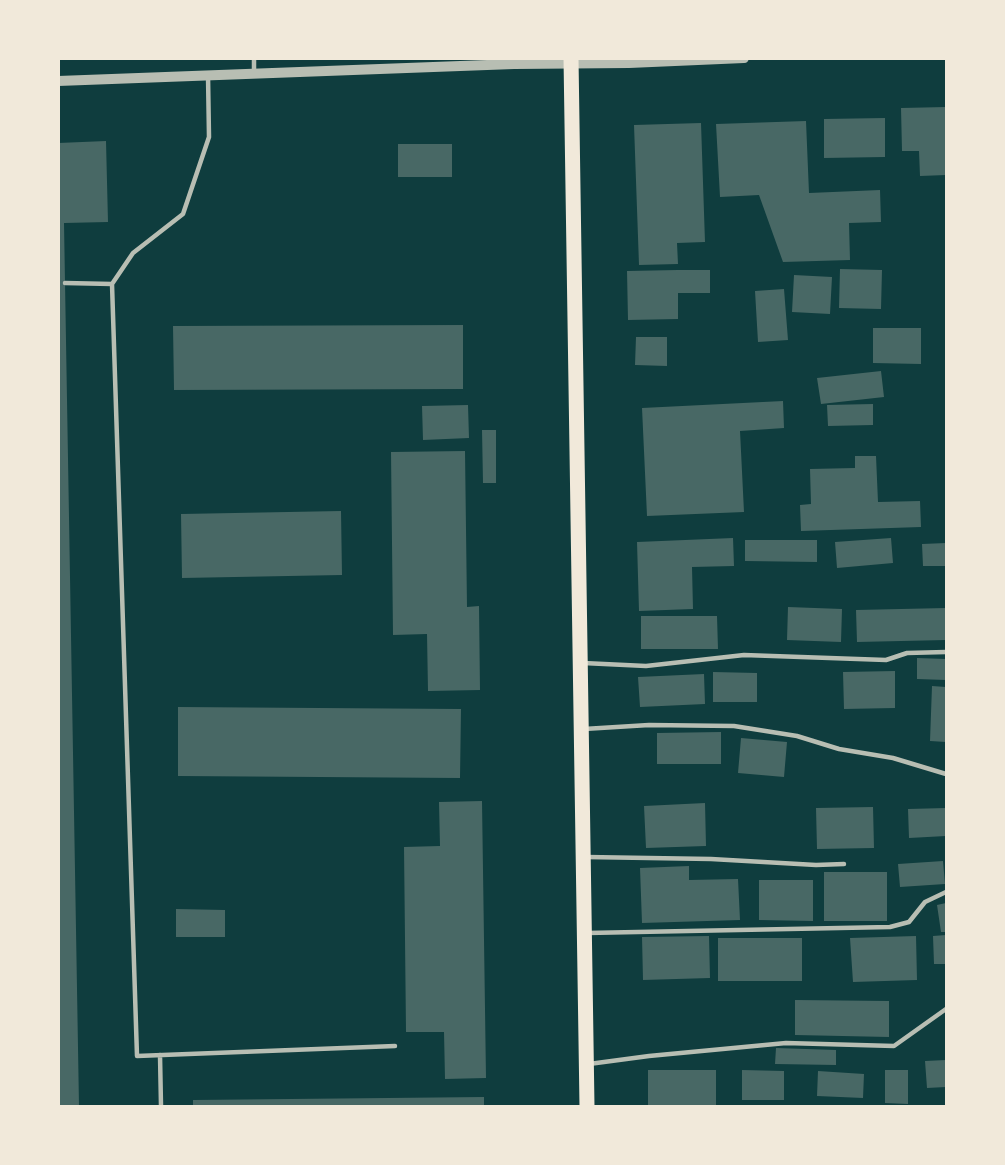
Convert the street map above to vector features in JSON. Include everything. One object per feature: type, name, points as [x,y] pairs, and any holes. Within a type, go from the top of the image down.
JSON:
[{"type":"main road","points":[[571,61],[587,1107]]},
{"type":"street","points":[[58,81],[571,61],[744,58]]},
{"type":"lane","points":[[254,58],[254,74]]},
{"type":"lane","points":[[208,75],[209,137],[183,214],[133,253],[112,284],[137,1056],[395,1046]]},
{"type":"lane","points":[[65,283],[112,284]]},
{"type":"lane","points":[[580,663],[646,666],[744,655],[886,660],[906,653],[946,652]]},
{"type":"lane","points":[[581,729],[734,726],[797,736],[839,749],[892,758],[946,774]]},
{"type":"lane","points":[[584,857],[844,864]]},
{"type":"lane","points":[[584,934],[890,927],[909,922],[925,902],[946,892]]},
{"type":"lane","points":[[586,1064],[786,1044],[894,1046],[946,1009]]},
{"type":"lane","points":[[160,1055],[161,1107]]},
{"type":"building","points":[[946,107],[946,175],[920,176],[919,151],[902,151],[901,108]]},
{"type":"building","points":[[885,118],[885,157],[824,158],[824,119]]},
{"type":"building","points":[[806,121],[809,193],[880,190],[881,222],[849,223],[850,260],[783,262],[759,195],[720,197],[716,124]]},
{"type":"building","points":[[701,123],[705,242],[677,243],[678,264],[639,265],[634,125]]},
{"type":"building","points":[[106,141],[108,222],[64,223],[79,1106],[58,1106],[58,143]]},
{"type":"building","points":[[398,144],[452,144],[452,177],[398,177]]},
{"type":"building","points":[[840,269],[882,270],[881,309],[839,308]]},
{"type":"building","points":[[710,270],[710,293],[678,293],[678,319],[628,320],[627,271]]},
{"type":"building","points":[[794,275],[832,277],[830,314],[792,312]]},
{"type":"building","points":[[784,289],[788,340],[758,342],[755,291]]},
{"type":"building","points":[[463,325],[463,389],[174,390],[173,326]]},
{"type":"building","points":[[873,328],[921,328],[921,364],[873,363]]},
{"type":"building","points":[[636,337],[667,337],[667,366],[635,365]]},
{"type":"building","points":[[881,371],[884,397],[821,404],[817,378]]},
{"type":"building","points":[[783,401],[784,428],[740,431],[744,512],[647,516],[642,408]]},
{"type":"building","points":[[873,404],[873,425],[828,426],[827,405]]},
{"type":"building","points":[[468,405],[469,438],[423,440],[422,406]]},
{"type":"building","points":[[482,430],[496,430],[496,483],[483,483]]},
{"type":"building","points":[[465,451],[467,607],[479,606],[480,690],[428,691],[427,634],[393,635],[391,452]]},
{"type":"building","points":[[855,456],[876,456],[878,502],[920,501],[921,527],[801,531],[800,505],[811,504],[810,469],[855,468]]},
{"type":"building","points":[[341,511],[342,575],[182,578],[181,514]]},
{"type":"building","points":[[733,538],[734,566],[692,567],[693,609],[639,611],[637,542]]},
{"type":"building","points":[[891,538],[893,563],[837,568],[835,542]]},
{"type":"building","points":[[745,540],[817,540],[817,562],[745,561]]},
{"type":"building","points":[[946,543],[946,566],[923,566],[922,544]]},
{"type":"building","points":[[788,607],[842,609],[841,642],[787,640]]},
{"type":"building","points":[[946,608],[946,640],[857,642],[856,610]]},
{"type":"building","points":[[641,616],[717,616],[718,649],[641,649]]},
{"type":"building","points":[[917,658],[946,659],[946,680],[917,679]]},
{"type":"building","points":[[895,671],[895,708],[844,709],[843,672]]},
{"type":"building","points":[[713,672],[757,673],[757,702],[713,702]]},
{"type":"building","points":[[704,674],[705,704],[640,707],[638,677]]},
{"type":"building","points":[[932,686],[946,687],[946,742],[930,741]]},
{"type":"building","points":[[178,707],[461,709],[460,778],[178,776]]},
{"type":"building","points":[[721,732],[721,764],[657,764],[657,733]]},
{"type":"building","points":[[741,738],[787,742],[784,777],[738,773]]},
{"type":"building","points":[[482,801],[486,1078],[445,1079],[444,1032],[406,1032],[404,847],[440,846],[439,802]]},
{"type":"building","points":[[705,803],[706,846],[646,848],[644,806]]},
{"type":"building","points":[[873,807],[874,848],[817,849],[816,808]]},
{"type":"building","points":[[946,808],[946,836],[909,838],[908,809]]},
{"type":"building","points":[[943,861],[945,884],[900,887],[898,864]]},
{"type":"building","points":[[689,866],[689,880],[738,879],[740,920],[642,923],[640,868]]},
{"type":"building","points":[[824,872],[887,872],[887,921],[824,921]]},
{"type":"building","points":[[759,880],[813,880],[813,921],[759,920]]},
{"type":"building","points":[[946,903],[946,932],[941,932],[937,905]]},
{"type":"building","points":[[176,909],[225,910],[225,937],[176,937]]},
{"type":"building","points":[[946,935],[946,964],[934,964],[933,936]]},
{"type":"building","points":[[709,936],[710,978],[643,980],[642,937]]},
{"type":"building","points":[[916,936],[917,980],[853,982],[850,938]]},
{"type":"building","points":[[718,938],[802,938],[802,981],[718,981]]},
{"type":"building","points":[[795,1000],[889,1001],[889,1037],[795,1035]]},
{"type":"building","points":[[776,1048],[836,1050],[836,1065],[775,1064]]},
{"type":"building","points":[[946,1060],[946,1087],[927,1088],[925,1061]]},
{"type":"building","points":[[648,1070],[716,1070],[716,1106],[648,1106]]},
{"type":"building","points":[[742,1070],[784,1071],[784,1100],[742,1100]]},
{"type":"building","points":[[885,1070],[908,1070],[908,1104],[885,1103]]},
{"type":"building","points":[[818,1071],[864,1074],[863,1098],[817,1096]]},
{"type":"building","points":[[484,1097],[484,1106],[193,1106],[193,1100]]}]
